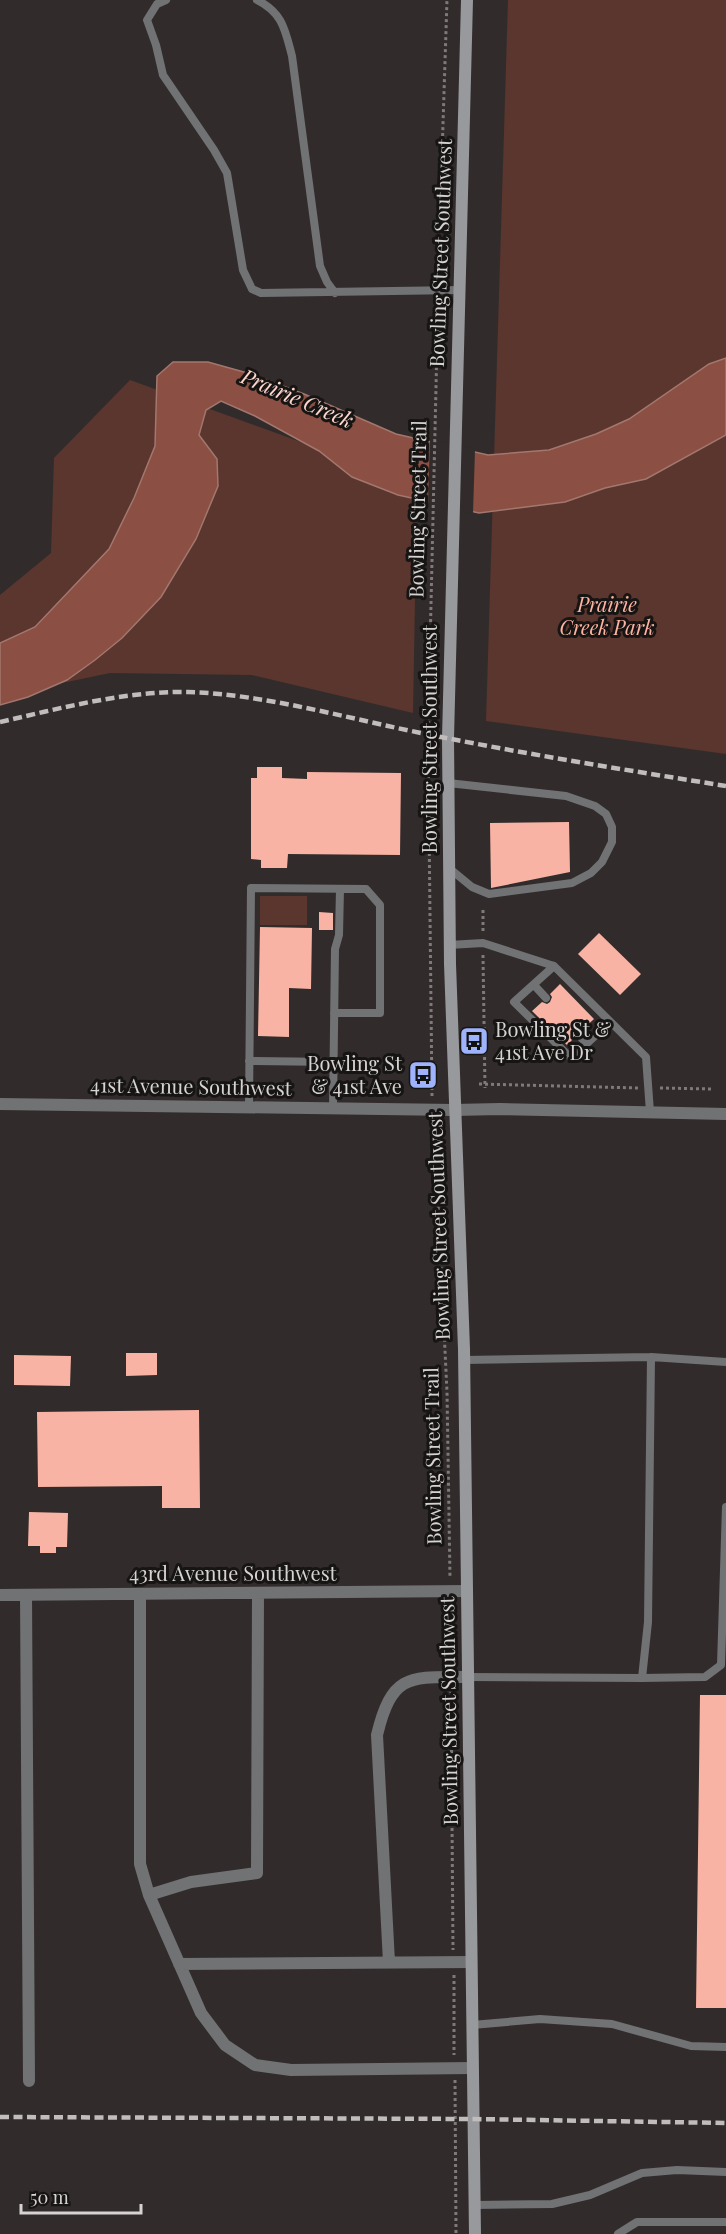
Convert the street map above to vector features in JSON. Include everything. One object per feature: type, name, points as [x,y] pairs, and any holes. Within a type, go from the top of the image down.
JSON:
[{"type":"main road","name":"Bowling Street Southwest","points":[[467,0],[452,543],[448,783],[449,945],[464,1360],[475,2234]]},
{"type":"street","name":"41st Avenue Southwest","points":[[0,1104],[726,1113]]},
{"type":"street","name":"43rd Avenue Southwest","points":[[0,1595],[467,1592]]},
{"type":"street","points":[[140,1594],[140,1864],[149,1895],[201,2013],[225,2045],[255,2065],[291,2070],[472,2067]]},
{"type":"street","points":[[149,1895],[191,1882],[257,1873],[258,1594]]},
{"type":"street","points":[[26,1596],[29,2081]]},
{"type":"street","points":[[389,1962],[377,1735],[382,1714],[396,1688],[418,1677],[468,1677]]},
{"type":"street","points":[[179,1964],[471,1962]]},
{"type":"lane","points":[[166,0],[157,4],[147,20],[163,75],[227,173],[246,280],[252,289],[261,293],[459,290]]},
{"type":"lane","points":[[257,0],[264,3],[283,22],[291,56],[320,266],[335,293]]},
{"type":"lane","points":[[448,783],[566,796],[595,806],[606,814],[612,827],[612,842],[602,862],[591,873],[572,882],[489,894],[472,887],[449,868]]},
{"type":"lane","points":[[249,1107],[251,888],[366,889],[380,905],[380,1013],[334,1013]]},
{"type":"lane","points":[[333,1108],[335,949],[339,936],[340,889]]},
{"type":"lane","points":[[449,945],[483,943],[555,966],[609,1023],[646,1057],[650,1112]]},
{"type":"lane","points":[[555,966],[514,1002],[571,1058],[609,1023]]},
{"type":"lane","points":[[534,985],[546,998]]},
{"type":"lane","points":[[578,1034],[586,1043]]},
{"type":"lane","points":[[249,1061],[333,1062]]},
{"type":"lane","points":[[642,1678],[648,1622],[651,1357]]},
{"type":"lane","points":[[464,1360],[651,1357],[726,1362]]},
{"type":"lane","points":[[468,1677],[705,1677],[722,1665],[726,1507]]},
{"type":"lane","points":[[472,2025],[540,2019],[612,2024],[691,2046],[726,2047]]},
{"type":"lane","points":[[475,2205],[552,2204],[590,2194],[642,2173],[676,2170],[726,2172]]},
{"type":"lane","points":[[618,2234],[637,2222],[725,2222]]},
{"type":"path","name":"Bowling Street Trail","points":[[432,1092],[428,735],[431,542],[447,0]]},
{"type":"path","points":[[483,910],[485,1086]]},
{"type":"path","points":[[479,1084],[485,1086],[712,1089]]},
{"type":"path","name":"Bowling Street Trail","points":[[435,1131],[447,1392],[450,1565]]},
{"type":"path","points":[[450,1618],[453,1940]]},
{"type":"path","points":[[454,1975],[454,2043]]},
{"type":"path","points":[[455,2081],[456,2234]]},
{"type":"green space","name":"Prairie Creek Park","points":[[508,0],[726,0],[726,754],[486,721]]},
{"type":"green space","points":[[130,380],[417,484],[413,713],[252,675],[110,673],[0,696],[0,595],[51,553],[54,458]]},
{"type":"green space","points":[[260,896],[307,896],[307,925],[260,925]]},
{"type":"water","name":"Prairie Creek","points":[[726,358],[726,435],[646,479],[605,488],[565,502],[479,513],[398,495],[352,477],[319,451],[255,416],[221,401],[206,410],[199,435],[217,459],[218,486],[196,539],[161,597],[122,638],[67,680],[28,697],[0,705],[0,643],[35,627],[109,549],[134,498],[155,446],[157,376],[173,362],[208,362],[251,374],[396,434],[488,455],[549,450],[596,434],[629,419],[709,364]]},
{"type":"pier","points":[[430,439],[475,449],[473,514],[428,504]]},
{"type":"building","points":[[257,767],[282,767],[282,778],[307,779],[307,772],[401,773],[400,855],[288,854],[287,868],[261,868],[261,860],[251,859],[251,778],[257,778]]},
{"type":"building","points":[[569,822],[570,872],[491,888],[490,823]]},
{"type":"building","points":[[319,912],[333,913],[333,930],[319,930]]},
{"type":"building","points":[[260,927],[312,928],[311,989],[289,988],[289,1037],[258,1036]]},
{"type":"building","points":[[599,933],[641,974],[620,995],[578,954]]},
{"type":"building","points":[[560,984],[594,1019],[582,1030],[577,1028],[574,1030],[572,1035],[574,1038],[567,1045],[532,1011],[542,1002],[547,1004],[550,1002],[552,997],[550,994]]},
{"type":"building","points":[[126,1353],[157,1353],[157,1375],[126,1376]]},
{"type":"building","points":[[14,1355],[71,1356],[70,1386],[14,1385]]},
{"type":"building","points":[[199,1410],[200,1508],[162,1508],[162,1486],[38,1487],[37,1412]]},
{"type":"building","points":[[29,1512],[68,1513],[67,1547],[56,1547],[56,1553],[40,1553],[40,1546],[28,1546]]},
{"type":"building","points":[[700,1695],[726,1695],[726,2008],[696,2008]]},
{"type":"railway","points":[[0,722],[70,706],[140,694],[164,692],[217,694],[277,702],[426,734],[726,786]]},
{"type":"railway","points":[[0,2117],[473,2119],[726,2123]]},
{"type":"place","name":"Bowling St & 41st Ave Dr","points":[[474,1041]]},
{"type":"place","name":"Bowling St & 41st Ave","points":[[423,1075]]}]
